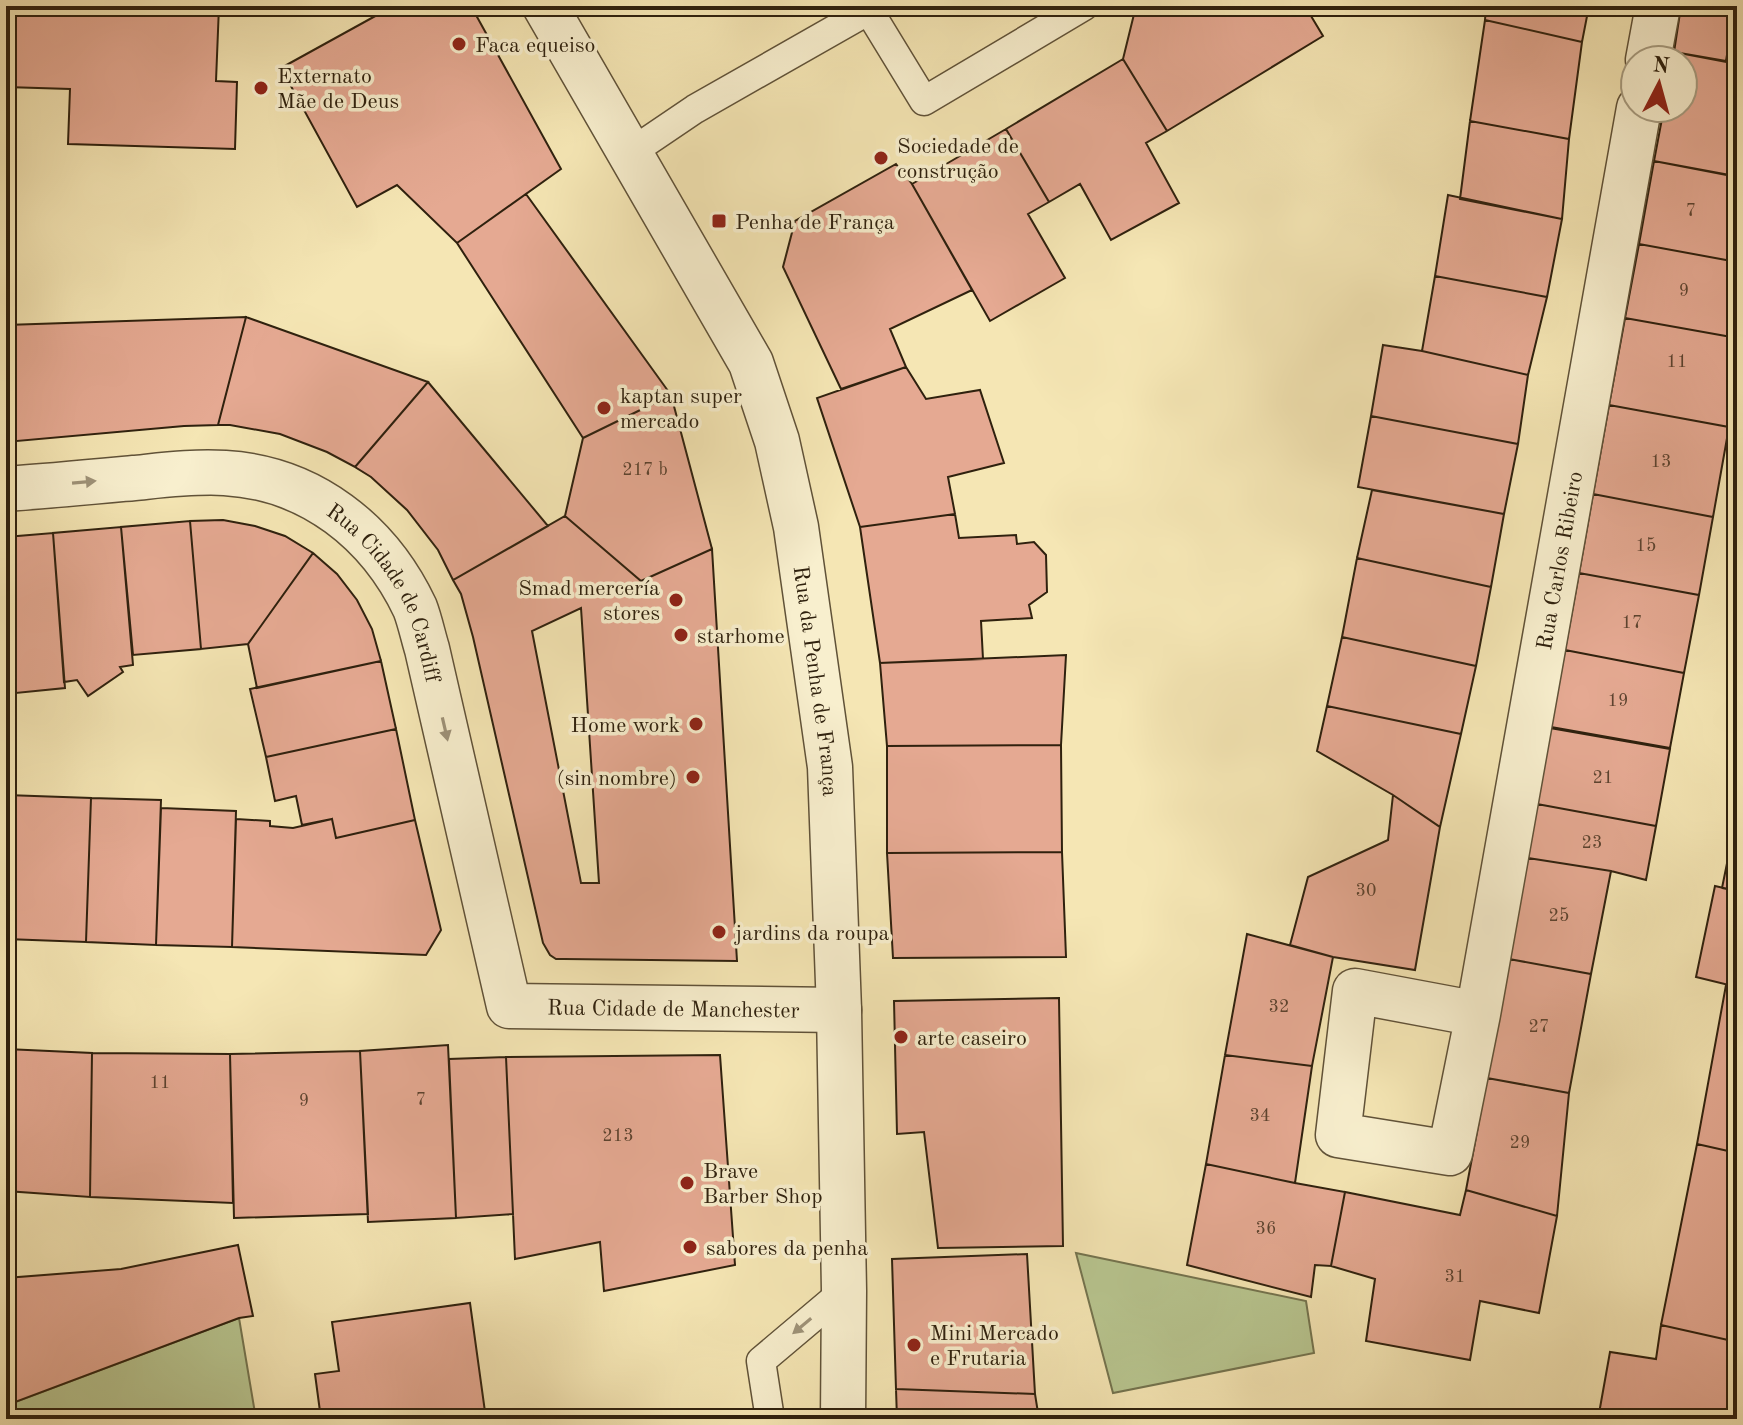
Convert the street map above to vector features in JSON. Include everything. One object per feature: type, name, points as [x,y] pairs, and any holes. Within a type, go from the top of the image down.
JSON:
[{"type":"street","name":"Rua da Penha de França","points":[[545,6],[751,363],[777,441],[796,527],[830,767],[839,1010],[843,1419]]},
{"type":"street","points":[[1651,44],[1658,6]]},
{"type":"street","name":"Rua Carlos Ribeiro","points":[[1478,1014],[1636,124]]},
{"type":"street","name":"Rua Cidade de Cardiff","points":[[6,489],[187,473],[227,473],[267,480],[307,494],[342,515],[372,542],[397,575],[416,611],[509,1006]]},
{"type":"street","name":"Rua Cidade de Manchester","points":[[509,1006],[839,1010]]},
{"type":"lane","points":[[630,153],[695,109],[867,8],[924,101],[1084,6]]},
{"type":"lane","points":[[770,1419],[761,1361],[844,1291]]},
{"type":"green space","points":[[1076,1253],[1306,1301],[1314,1353],[1113,1393]]},
{"type":"green space","points":[[239,1318],[256,1419],[12,1419],[10,1404]]},
{"type":"building","points":[[6,6],[219,6],[216,81],[237,82],[235,149],[68,144],[70,89],[6,87]]},
{"type":"building","points":[[375,6],[471,6],[561,169],[457,243],[397,185],[357,207],[281,68],[379,14]]},
{"type":"building","points":[[1136,6],[1305,6],[1323,36],[1167,131],[1123,59]]},
{"type":"building","points":[[1486,6],[1589,6],[1582,42],[1485,20]]},
{"type":"building","points":[[1681,6],[1735,6],[1726,61],[1699,56],[1699,44],[1675,44]]},
{"type":"building","points":[[1485,20],[1582,42],[1569,139],[1470,121]]},
{"type":"building","points":[[1699,57],[1737,64],[1735,176],[1654,161],[1661,124],[1699,124]]},
{"type":"building","points":[[1123,59],[1167,131],[1146,143],[1179,203],[1111,240],[1080,184],[1049,202],[1006,129]]},
{"type":"building","points":[[1470,121],[1569,139],[1562,219],[1460,199]]},
{"type":"building","points":[[1006,129],[1049,202],[1028,214],[1065,278],[990,321],[912,184]]},
{"type":"building","points":[[1654,161],[1737,177],[1737,262],[1639,244]]},
{"type":"building","points":[[896,164],[912,184],[972,290],[890,329],[906,367],[841,389],[783,267],[795,221]]},
{"type":"building","points":[[526,194],[671,395],[583,438],[457,243]]},
{"type":"building","points":[[1448,195],[1562,219],[1547,297],[1435,276]]},
{"type":"building","points":[[1639,244],[1737,262],[1737,338],[1625,318]]},
{"type":"building","points":[[1435,276],[1547,297],[1528,375],[1422,351]]},
{"type":"building","points":[[246,317],[218,425],[6,442],[6,325]]},
{"type":"building","points":[[246,317],[428,382],[355,467],[327,452],[280,434],[218,425]]},
{"type":"building","points":[[1625,318],[1737,338],[1737,383],[1729,427],[1609,405]]},
{"type":"building","points":[[1383,345],[1528,375],[1518,444],[1371,416]]},
{"type":"building","points":[[906,367],[926,399],[980,390],[1004,463],[948,477],[955,514],[860,527],[817,398]]},
{"type":"building","points":[[428,382],[548,526],[453,580],[438,550],[407,510],[371,477],[355,467]]},
{"type":"building","points":[[671,395],[712,549],[641,581],[565,516],[583,438]]},
{"type":"building","points":[[1609,405],[1729,427],[1713,517],[1593,494]]},
{"type":"building","points":[[1371,416],[1518,444],[1504,514],[1358,487]]},
{"type":"building","points":[[1372,490],[1504,514],[1491,587],[1357,558]]},
{"type":"building","points":[[1593,494],[1713,517],[1699,595],[1579,573]]},
{"type":"building","points":[[955,514],[959,538],[1016,535],[1017,544],[1034,542],[1046,555],[1047,592],[1029,605],[1032,618],[981,621],[983,659],[880,663],[860,527]]},
{"type":"building","points":[[565,516],[641,581],[712,549],[737,961],[556,959],[550,955],[543,943],[473,637],[461,594],[453,580]],"holes":[[[581,608],[599,883],[581,883],[532,631]]]},
{"type":"building","points":[[223,520],[285,536],[313,553],[248,644],[201,649],[190,521]]},
{"type":"building","points":[[190,521],[201,649],[133,655],[121,527]]},
{"type":"building","points":[[121,527],[133,665],[120,667],[123,672],[88,696],[77,680],[64,682],[53,533]]},
{"type":"building","points":[[53,533],[65,688],[6,694],[6,537]]},
{"type":"building","points":[[313,553],[337,574],[357,600],[372,629],[381,661],[257,688],[248,644]]},
{"type":"building","points":[[1357,558],[1491,587],[1476,666],[1342,637]]},
{"type":"building","points":[[1579,573],[1699,595],[1684,673],[1565,650]]},
{"type":"building","points":[[1342,637],[1476,666],[1461,734],[1327,706]]},
{"type":"building","points":[[1565,650],[1684,673],[1670,748],[1551,727]]},
{"type":"building","points":[[1066,655],[1061,745],[887,746],[880,663]]},
{"type":"building","points":[[381,661],[396,729],[266,757],[250,689]]},
{"type":"building","points":[[1737,696],[1737,743],[1728,741]]},
{"type":"building","points":[[1327,706],[1461,734],[1440,827],[1393,795],[1317,751]]},
{"type":"building","points":[[1550,728],[1670,749],[1656,826],[1537,804]]},
{"type":"building","points":[[396,729],[415,820],[336,838],[332,819],[302,825],[296,796],[275,801],[266,757]]},
{"type":"building","points":[[1061,745],[1062,852],[887,853],[887,746]]},
{"type":"building","points":[[6,795],[91,798],[86,942],[6,939]]},
{"type":"building","points":[[1393,795],[1440,827],[1415,970],[1333,957],[1290,945],[1308,877],[1388,840]]},
{"type":"building","points":[[91,798],[161,800],[156,945],[86,942]]},
{"type":"building","points":[[1537,804],[1656,826],[1646,880],[1611,871],[1528,858]]},
{"type":"building","points":[[161,808],[236,811],[232,947],[156,945]]},
{"type":"building","points":[[1737,814],[1737,891],[1722,888]]},
{"type":"building","points":[[236,819],[270,821],[270,826],[293,828],[332,819],[336,838],[415,820],[441,930],[426,955],[232,947]]},
{"type":"building","points":[[1062,852],[1066,957],[893,958],[887,853]]},
{"type":"building","points":[[1528,858],[1611,871],[1591,974],[1509,959]]},
{"type":"building","points":[[1715,886],[1737,891],[1737,987],[1696,977]]},
{"type":"building","points":[[1247,934],[1333,957],[1312,1066],[1225,1055]]},
{"type":"building","points":[[1509,959],[1591,974],[1569,1093],[1487,1078]]},
{"type":"building","points":[[1726,985],[1737,987],[1737,1153],[1697,1144]]},
{"type":"building","points":[[1059,998],[1063,1246],[938,1248],[924,1132],[897,1134],[894,1001]]},
{"type":"building","points":[[448,1045],[456,1218],[368,1222],[360,1051]]},
{"type":"building","points":[[6,1049],[92,1053],[90,1197],[6,1191]]},
{"type":"building","points":[[360,1051],[368,1214],[234,1218],[230,1054]]},
{"type":"building","points":[[92,1053],[230,1054],[233,1203],[90,1197]]},
{"type":"building","points":[[720,1055],[735,1265],[604,1291],[600,1242],[515,1259],[506,1057]]},
{"type":"building","points":[[1225,1055],[1312,1066],[1295,1183],[1206,1164]]},
{"type":"building","points":[[506,1057],[513,1214],[456,1218],[449,1059]]},
{"type":"building","points":[[1487,1078],[1569,1093],[1557,1216],[1466,1190]]},
{"type":"building","points":[[1697,1144],[1737,1153],[1737,1342],[1661,1325]]},
{"type":"building","points":[[1206,1164],[1345,1192],[1331,1266],[1315,1265],[1311,1297],[1187,1265]]},
{"type":"building","points":[[1466,1190],[1557,1216],[1539,1313],[1480,1301],[1470,1360],[1366,1341],[1375,1279],[1331,1266],[1345,1192],[1460,1215]]},
{"type":"building","points":[[238,1245],[253,1316],[239,1318],[10,1404],[6,1376],[6,1278],[121,1269]]},
{"type":"building","points":[[1027,1254],[1035,1394],[896,1389],[892,1259]]},
{"type":"building","points":[[470,1303],[486,1419],[321,1419],[315,1374],[339,1371],[332,1322]]},
{"type":"building","points":[[1661,1325],[1737,1342],[1737,1390],[1732,1419],[1598,1419],[1610,1352],[1656,1359]]},
{"type":"building","points":[[896,1389],[1035,1394],[1039,1419],[897,1419]]},
{"type":"place","name":"Faca equeiso","points":[[459,44]]},
{"type":"place","name":"Externato Mãe de Deus","points":[[261,88]]},
{"type":"place","name":"Sociedade de construção","points":[[881,158]]},
{"type":"place","name":"Penha de França","points":[[719,221]]},
{"type":"place","name":"kaptan super mercado","points":[[604,408]]},
{"type":"place","name":"Smad mercería stores","points":[[676,600]]},
{"type":"place","name":"starhome","points":[[681,635]]},
{"type":"place","name":"Home work","points":[[696,724]]},
{"type":"place","name":"(sin nombre)","points":[[693,777]]},
{"type":"place","name":"jardins da roupa","points":[[719,932]]},
{"type":"place","name":"arte caseiro","points":[[901,1037]]},
{"type":"place","name":"Brave Barber Shop","points":[[687,1183]]},
{"type":"place","name":"sabores da penha","points":[[690,1247]]},
{"type":"place","name":"Mini Mercado e Frutaria","points":[[914,1345]]}]
